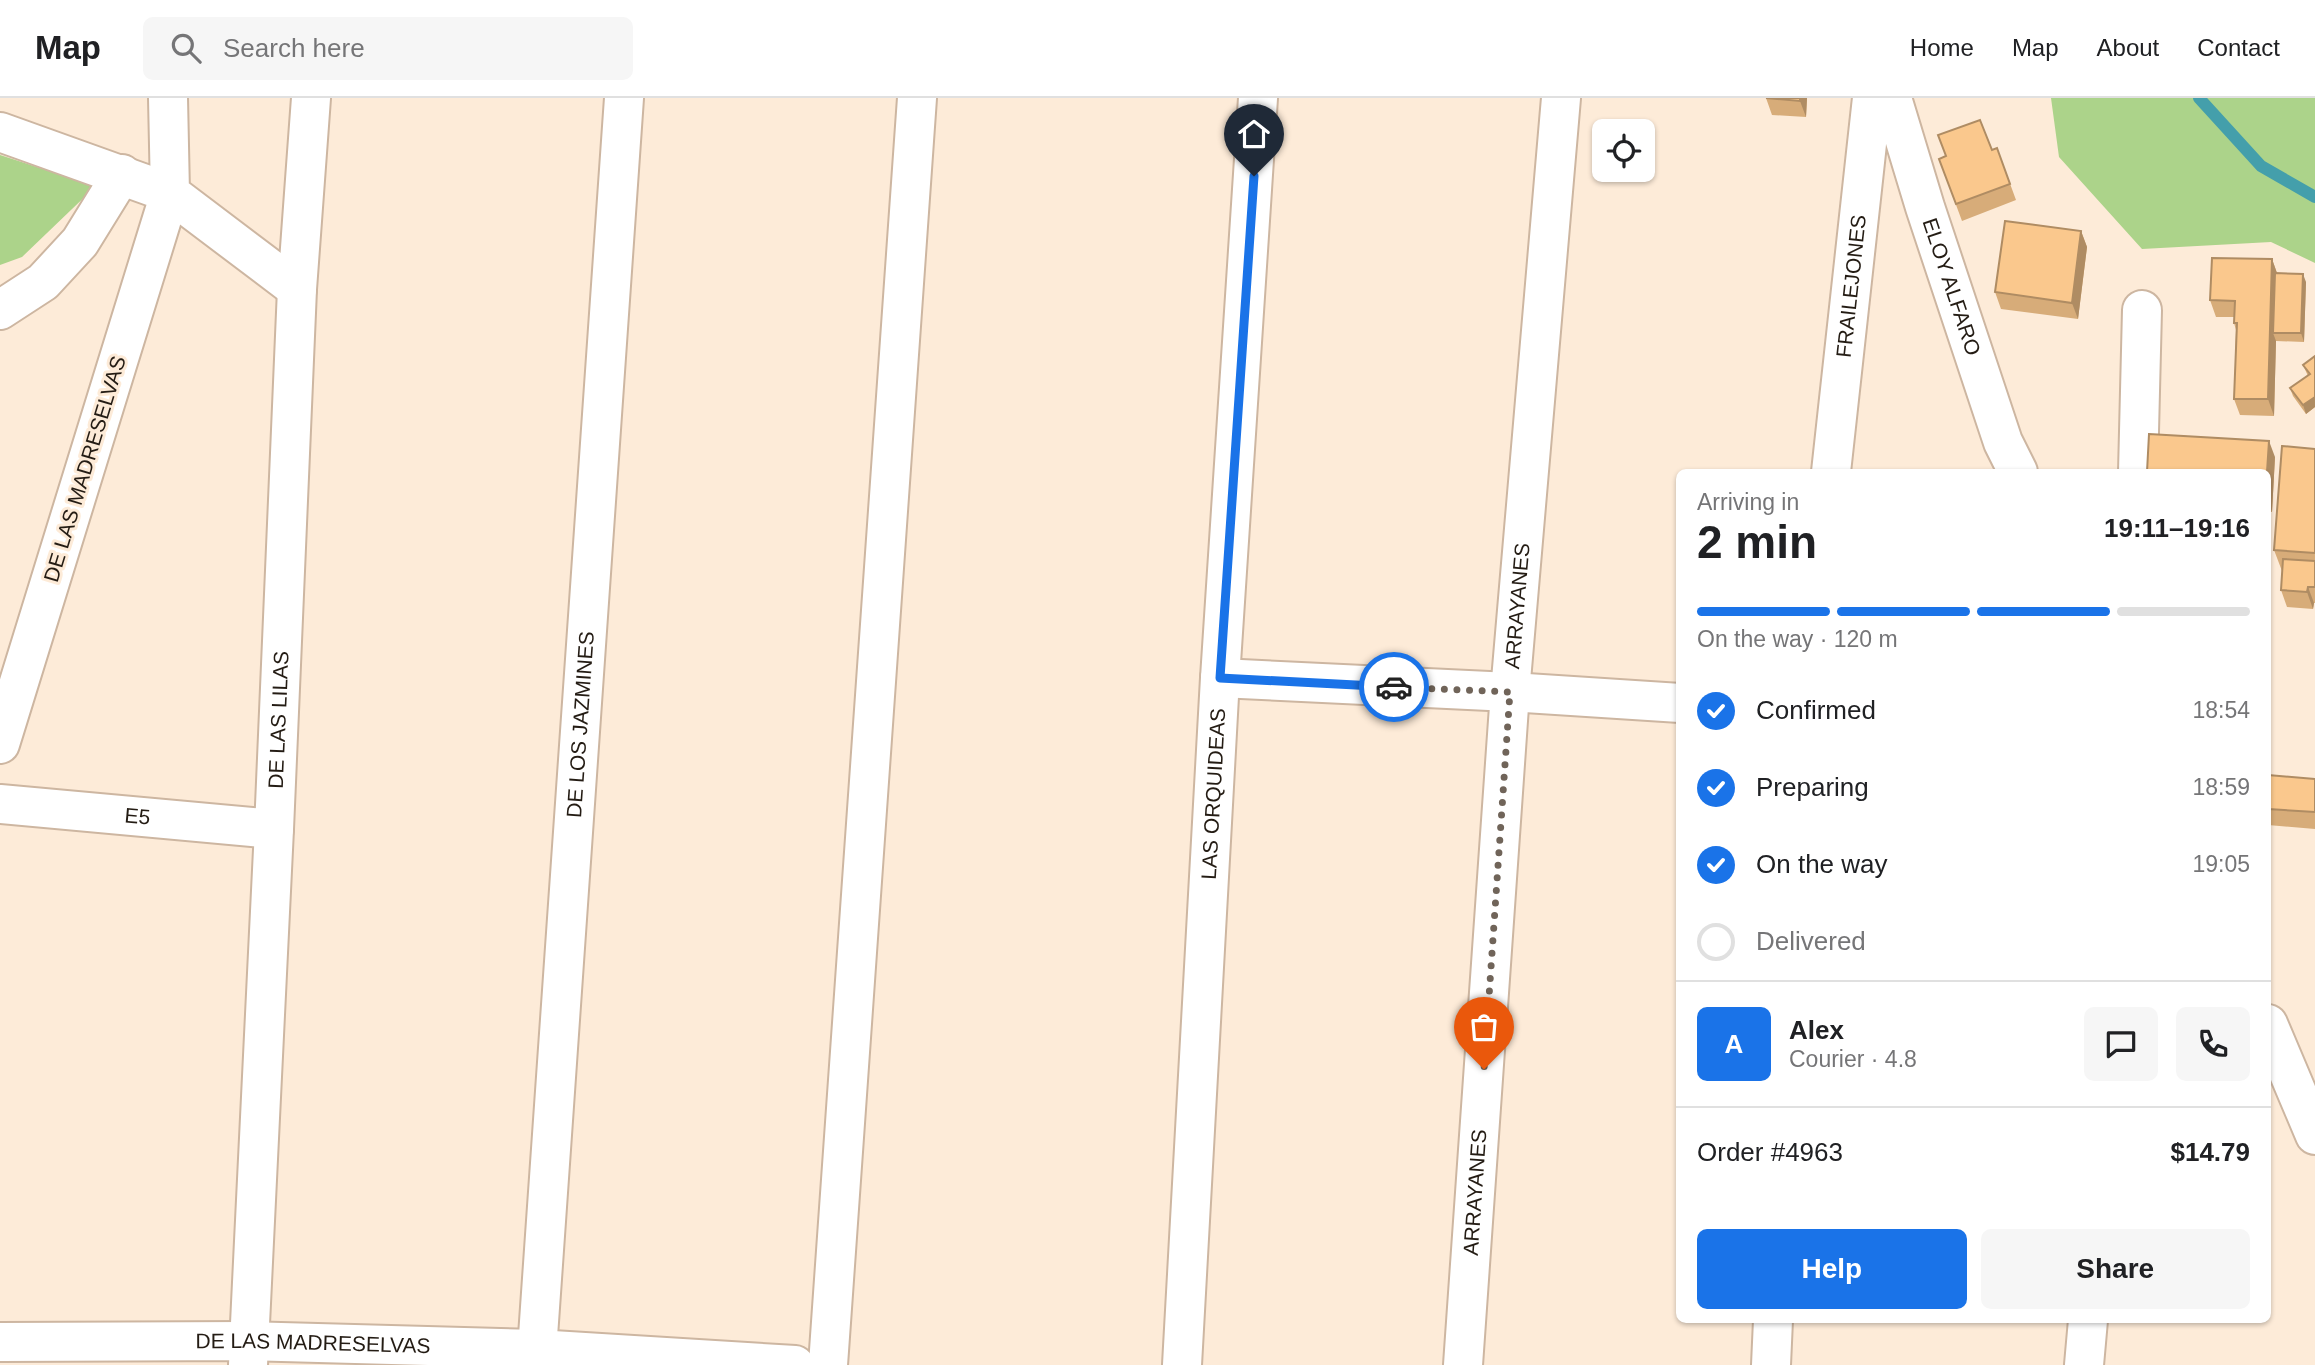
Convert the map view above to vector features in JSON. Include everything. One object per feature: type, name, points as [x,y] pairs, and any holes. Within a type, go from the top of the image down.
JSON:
[{"type":"street","name":"DE LAS MADRESELVAS","points":[[0,744],[170,193],[168,98]]},
{"type":"street","name":"DE LAS LILAS","points":[[249,1353],[297,289],[311,98]]},
{"type":"street","name":"DE LOS JAZMINES","points":[[536,1357],[624,98]]},
{"type":"street","points":[[828,1365],[917,98]]},
{"type":"street","name":"LAS ORQUIDEAS","points":[[1182,1365],[1220,678],[1258,98]]},
{"type":"street","name":"ARRAYANES","points":[[1463,1365],[1510,692],[1561,98]]},
{"type":"street","name":"FRAILEJONES","points":[[1831,469],[1872,98]]},
{"type":"street","name":"ELOY ALFARO","points":[[1892,98],[2003,442],[2016,469]]},
{"type":"street","points":[[0,132],[170,193],[297,289]]},
{"type":"street","points":[[0,310],[43,282],[80,242],[122,174]]},
{"type":"street","points":[[2138,469],[2142,310]]},
{"type":"street","points":[[1220,678],[1676,703]]},
{"type":"street","name":"E5","points":[[0,804],[274,829]]},
{"type":"street","points":[[2271,1031],[2315,1135]]},
{"type":"street","points":[[1771,1365],[1773,1323]]},
{"type":"street","points":[[2084,1365],[2088,1323]]},
{"type":"street","name":"DE LAS MADRESELVAS","points":[[0,1342],[249,1353],[536,1357],[795,1365]]},
{"type":"green space","points":[[2051,98],[2315,98],[2315,263],[2271,242],[2142,249],[2059,157]]},
{"type":"green space","points":[[0,155],[96,186],[22,257],[0,265]]},
{"type":"building","points":[[1766,98],[1800,98],[1800,101]]},
{"type":"building","points":[[1980,120],[1992,150],[1997,148],[2010,184],[1956,204],[1939,159],[1946,156],[1938,135]]},
{"type":"building","points":[[2005,221],[2081,231],[2072,303],[1995,292]]},
{"type":"building","points":[[2212,258],[2272,259],[2268,399],[2234,399],[2237,323],[2234,323],[2235,301],[2210,300]]},
{"type":"building","points":[[2275,273],[2303,274],[2301,333],[2273,333]]},
{"type":"building","points":[[2315,356],[2315,397],[2303,405],[2290,388],[2310,374],[2303,365]]},
{"type":"building","points":[[2149,434],[2269,441],[2267,469],[2147,469]]},
{"type":"building","points":[[2282,446],[2315,449],[2315,553],[2274,550]]},
{"type":"building","points":[[2283,559],[2315,561],[2315,587],[2308,587],[2307,592],[2281,590]]},
{"type":"building","points":[[2271,775],[2315,779],[2315,812],[2271,809]]},
{"type":"waterway","points":[[2199,98],[2261,166],[2315,197]]},
{"type":"way so far","points":[[1394,687],[1510,692],[1484,1069]]},
{"type":"route","points":[[1254,176],[1220,678],[1394,687]]}]
